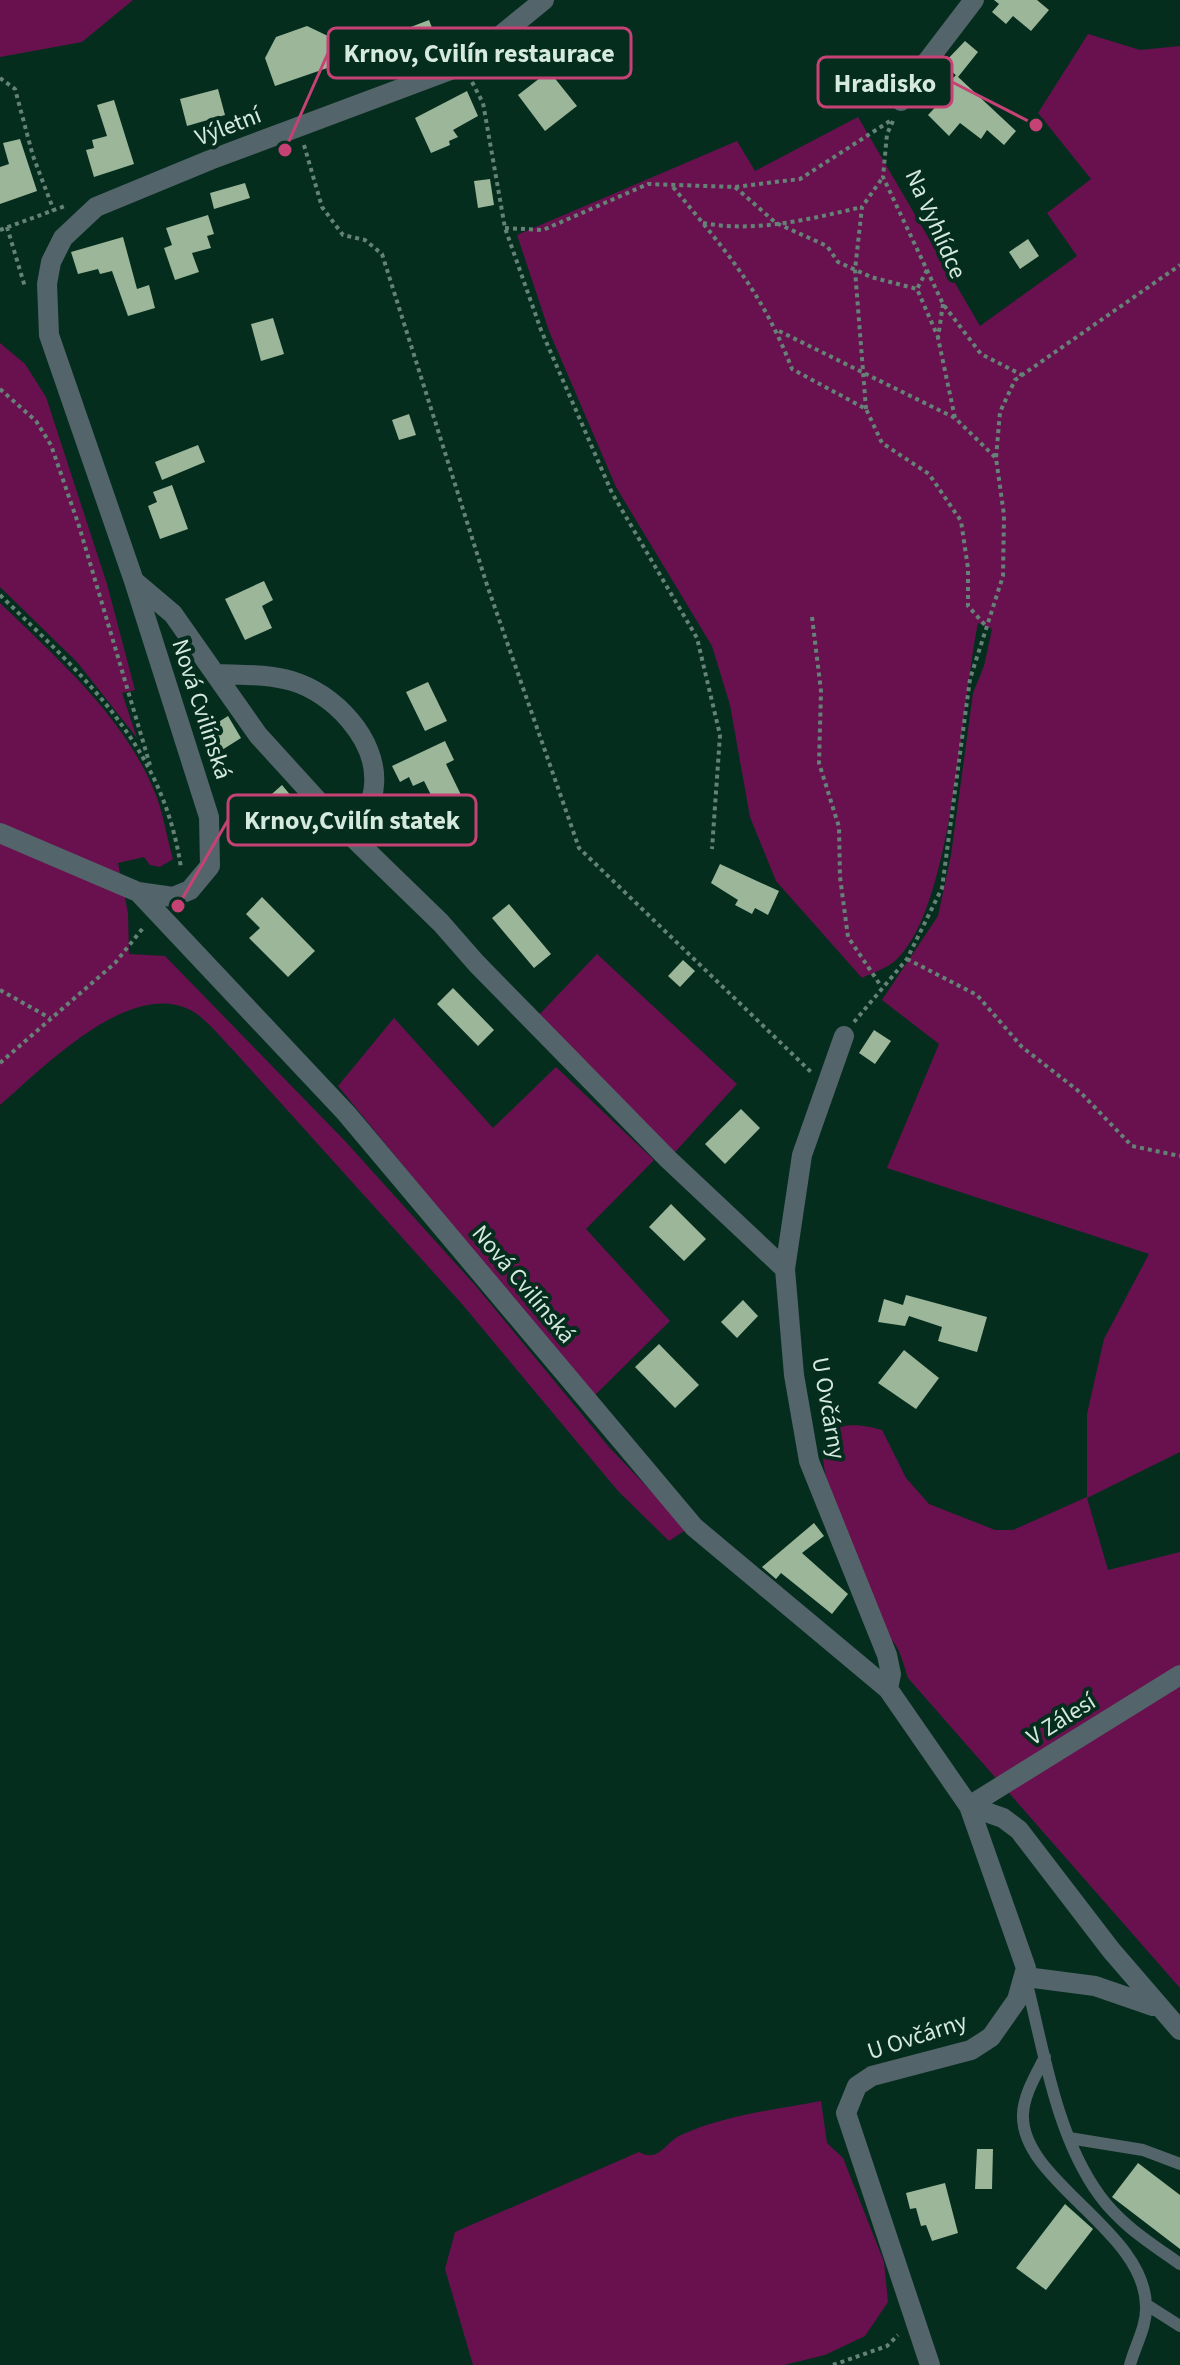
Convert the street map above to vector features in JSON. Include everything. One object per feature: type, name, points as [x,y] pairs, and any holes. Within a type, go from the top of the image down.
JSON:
[{"type":"street","name":"Výletní","points":[[49,335],[46,308],[51,262],[63,238],[96,207],[464,65],[544,0]]},
{"type":"street","points":[[897,110],[974,0]]},
{"type":"street","name":"Nová Cvilínská","points":[[0,833],[138,892],[173,897],[190,890],[210,866],[209,817],[134,581],[49,335]]},
{"type":"street","name":"Nová Cvilínská","points":[[134,581],[173,614],[258,735],[351,834],[668,1159],[785,1269]]},
{"type":"street","name":"Nová Cvilínská","points":[[218,674],[296,682],[331,702],[354,726],[374,769],[375,787],[370,806],[351,834]]},
{"type":"street","name":"Nová Cvilínská","points":[[138,892],[346,1113],[694,1527],[888,1689]]},
{"type":"street","name":"U Ovčárny","points":[[844,1036],[802,1155],[785,1269],[794,1375],[809,1461],[887,1655],[891,1674],[888,1689]]},
{"type":"street","name":"V Zálesí","points":[[969,1806],[1180,1675]]},
{"type":"street","points":[[888,1689],[969,1806],[1026,1968],[1026,1977],[1095,1986],[1133,1996],[1160,2009]]},
{"type":"street","points":[[969,1806],[1003,1818],[1019,1830],[1111,1950],[1180,2030]]},
{"type":"street","points":[[1095,1986],[1105,1974],[1111,1950]]},
{"type":"street","name":"U Ovčárny","points":[[930,2365],[846,2113],[850,2096],[857,2086],[872,2076],[971,2050],[991,2037],[1005,2020],[1026,1977]]},
{"type":"lane","points":[[1026,1977],[1069,2138],[1099,2195],[1122,2221],[1180,2264]]},
{"type":"lane","points":[[1045,2057],[1025,2099],[1022,2118],[1031,2144],[1045,2167],[1101,2223],[1142,2281],[1147,2305],[1130,2365]]},
{"type":"lane","points":[[1069,2138],[1143,2150],[1180,2164]]},
{"type":"lane","points":[[1147,2305],[1180,2326]]},
{"type":"path","points":[[464,65],[483,103],[505,228],[541,330],[612,493],[697,638],[720,735],[712,849]]},
{"type":"path","points":[[0,78],[15,89],[33,156],[54,211]]},
{"type":"path","points":[[505,228],[543,230],[648,184],[735,187],[800,179],[897,110]]},
{"type":"path","name":"Na Vyhlídce","points":[[897,110],[887,134],[883,177],[943,304],[981,354],[1022,375]]},
{"type":"path","points":[[298,127],[322,207],[343,235],[365,240],[382,254],[487,585],[579,848],[728,988],[824,1086]]},
{"type":"path","points":[[883,177],[862,207],[855,270],[866,409],[882,443],[929,474],[961,521],[968,568],[968,606],[985,625]]},
{"type":"path","points":[[673,187],[744,272],[777,329],[792,369],[866,409]]},
{"type":"path","points":[[735,187],[776,223],[827,246],[838,262],[917,289],[938,338],[955,418]]},
{"type":"path","points":[[703,223],[731,228],[862,207]]},
{"type":"path","points":[[844,1036],[881,986],[907,959],[942,888],[970,679],[1003,576],[1004,515],[996,458],[1000,412],[1015,380],[1180,265]]},
{"type":"path","points":[[917,289],[927,270]]},
{"type":"path","points":[[938,338],[943,304]]},
{"type":"path","points":[[777,329],[955,418],[996,458]]},
{"type":"path","points":[[0,389],[36,421],[51,445],[79,526],[150,765],[178,845],[181,868],[173,897]]},
{"type":"path","points":[[0,595],[79,672],[150,765]]},
{"type":"path","points":[[812,617],[821,691],[819,763],[839,827],[840,877],[848,937],[881,986]]},
{"type":"path","points":[[0,1063],[115,963],[156,912]]},
{"type":"path","points":[[907,959],[977,995],[1022,1047],[1081,1093],[1132,1146],[1180,1156]]},
{"type":"path","points":[[0,990],[50,1018]]},
{"type":"path","points":[[833,2365],[887,2346],[913,2312]]},
{"type":"shaded area","points":[[0,0],[133,0],[82,42],[0,57]]},
{"type":"shaded area","points":[[1088,34],[1140,50],[1180,46],[1180,1452],[1087,1498],[1108,1570],[1180,1552],[1180,1988],[908,1678],[898,1649],[879,1622],[852,1557],[833,1504],[823,1459],[824,1444],[833,1430],[849,1425],[882,1430],[906,1478],[929,1504],[995,1530],[1013,1530],[1087,1497],[1087,1414],[1104,1339],[1149,1254],[887,1168],[939,1044],[882,1000],[938,916],[951,855],[973,693],[984,666],[992,629],[978,623],[952,803],[930,898],[915,935],[895,961],[862,978],[776,881],[750,817],[730,705],[712,646],[616,487],[549,331],[517,235],[737,141],[755,171],[858,117],[980,326],[1077,256],[1047,213],[1091,179],[1038,113]]},
{"type":"shaded area","points":[[0,343],[25,364],[46,397],[107,584],[135,690],[122,693],[137,738],[77,662],[0,587]]},
{"type":"shaded area","points":[[0,603],[65,666],[106,712],[140,761],[156,796],[173,859],[160,867],[150,865],[144,857],[118,863],[128,913],[129,954],[165,956],[345,1141],[475,1285],[609,1447],[687,1529],[669,1541],[618,1491],[462,1304],[234,1051],[194,1012],[170,1004],[144,1006],[117,1015],[64,1050],[0,1105]]},
{"type":"shaded area","points":[[597,954],[737,1084],[675,1152],[537,1017]]},
{"type":"shaded area","points":[[394,1018],[493,1128],[556,1067],[654,1160],[586,1229],[670,1321],[593,1397],[338,1086]]},
{"type":"shaded area","points":[[821,2101],[827,2143],[843,2158],[884,2262],[888,2302],[865,2336],[825,2355],[784,2365],[473,2365],[445,2269],[455,2232],[639,2152],[646,2155],[657,2153],[675,2138],[698,2128],[750,2114]]},
{"type":"building","points":[[994,0],[1037,0],[1049,10],[1031,31],[1013,16],[1006,24],[992,12],[999,4]]},
{"type":"building","points":[[429,20],[440,48],[383,70],[377,55],[400,46],[395,33]]},
{"type":"building","points":[[307,26],[328,36],[336,65],[275,86],[265,58],[276,37]]},
{"type":"building","points":[[965,41],[978,52],[958,77],[943,64]]},
{"type":"building","points":[[549,71],[577,106],[545,131],[518,95]]},
{"type":"building","points":[[956,75],[1016,131],[1004,145],[987,130],[981,139],[960,123],[949,136],[928,115],[943,99],[937,95]]},
{"type":"building","points":[[218,89],[225,115],[187,126],[180,99]]},
{"type":"building","points":[[467,91],[478,116],[453,130],[458,137],[449,141],[450,145],[431,153],[415,118]]},
{"type":"building","points":[[114,100],[134,164],[94,177],[86,150],[94,148],[92,140],[107,136],[97,105]]},
{"type":"building","points":[[20,139],[37,191],[0,204],[0,167],[9,164],[3,143]]},
{"type":"building","points":[[490,179],[494,205],[478,208],[474,181]]},
{"type":"building","points":[[245,183],[250,198],[214,209],[210,193]]},
{"type":"building","points":[[208,215],[214,234],[207,236],[211,248],[192,253],[199,272],[175,280],[164,248],[172,245],[166,228]]},
{"type":"building","points":[[123,237],[137,289],[149,285],[155,308],[128,316],[112,271],[100,274],[98,269],[78,274],[71,252]]},
{"type":"building","points":[[1028,239],[1039,256],[1020,269],[1009,252]]},
{"type":"building","points":[[273,318],[284,354],[261,361],[251,324]]},
{"type":"building","points":[[409,414],[416,435],[399,440],[392,420]]},
{"type":"building","points":[[198,445],[205,462],[162,480],[155,462]]},
{"type":"building","points":[[172,485],[188,529],[160,539],[148,506],[157,502],[153,492]]},
{"type":"building","points":[[264,581],[273,600],[262,606],[272,628],[245,640],[225,599]]},
{"type":"building","points":[[428,682],[447,721],[425,731],[406,692]]},
{"type":"building","points":[[228,716],[241,738],[222,750],[209,728]]},
{"type":"building","points":[[445,741],[454,760],[446,764],[463,799],[439,811],[424,781],[413,786],[409,777],[400,782],[392,766]]},
{"type":"building","points":[[282,785],[302,809],[294,815],[301,824],[287,837],[266,813],[272,808],[265,800]]},
{"type":"building","points":[[720,864],[779,891],[768,915],[755,908],[752,914],[735,905],[738,900],[711,883]]},
{"type":"building","points":[[262,897],[315,951],[288,977],[249,938],[260,928],[246,914]]},
{"type":"building","points":[[509,904],[551,954],[534,968],[492,918]]},
{"type":"building","points":[[683,960],[695,971],[680,987],[668,976]]},
{"type":"building","points":[[453,988],[494,1030],[478,1046],[437,1004]]},
{"type":"building","points":[[874,1030],[891,1041],[875,1064],[859,1053]]},
{"type":"building","points":[[741,1109],[760,1128],[725,1164],[705,1144]]},
{"type":"building","points":[[671,1204],[706,1239],[684,1261],[649,1227]]},
{"type":"building","points":[[906,1295],[987,1317],[977,1352],[938,1341],[942,1327],[909,1316],[905,1326],[878,1322],[884,1299],[903,1305]]},
{"type":"building","points":[[743,1300],[758,1316],[737,1338],[721,1322]]},
{"type":"building","points":[[659,1344],[699,1385],[675,1408],[635,1367]]},
{"type":"building","points":[[904,1350],[939,1378],[916,1409],[878,1383]]},
{"type":"building","points":[[814,1523],[824,1536],[802,1553],[848,1594],[832,1614],[781,1573],[776,1579],[762,1567]]},
{"type":"building","points":[[977,2149],[993,2149],[992,2189],[975,2189]]},
{"type":"building","points":[[1138,2163],[1180,2195],[1180,2249],[1112,2197]]},
{"type":"building","points":[[945,2183],[958,2233],[932,2241],[926,2225],[921,2226],[916,2208],[910,2209],[906,2193]]},
{"type":"building","points":[[1065,2204],[1093,2229],[1046,2290],[1016,2268]]},
{"type":"place","name":"Hradisko","points":[[1036,125]]},
{"type":"place","name":"Krnov, Cvilín restaurace","points":[[285,150]]},
{"type":"place","name":"Krnov,Cvilín statek","points":[[178,906]]}]
